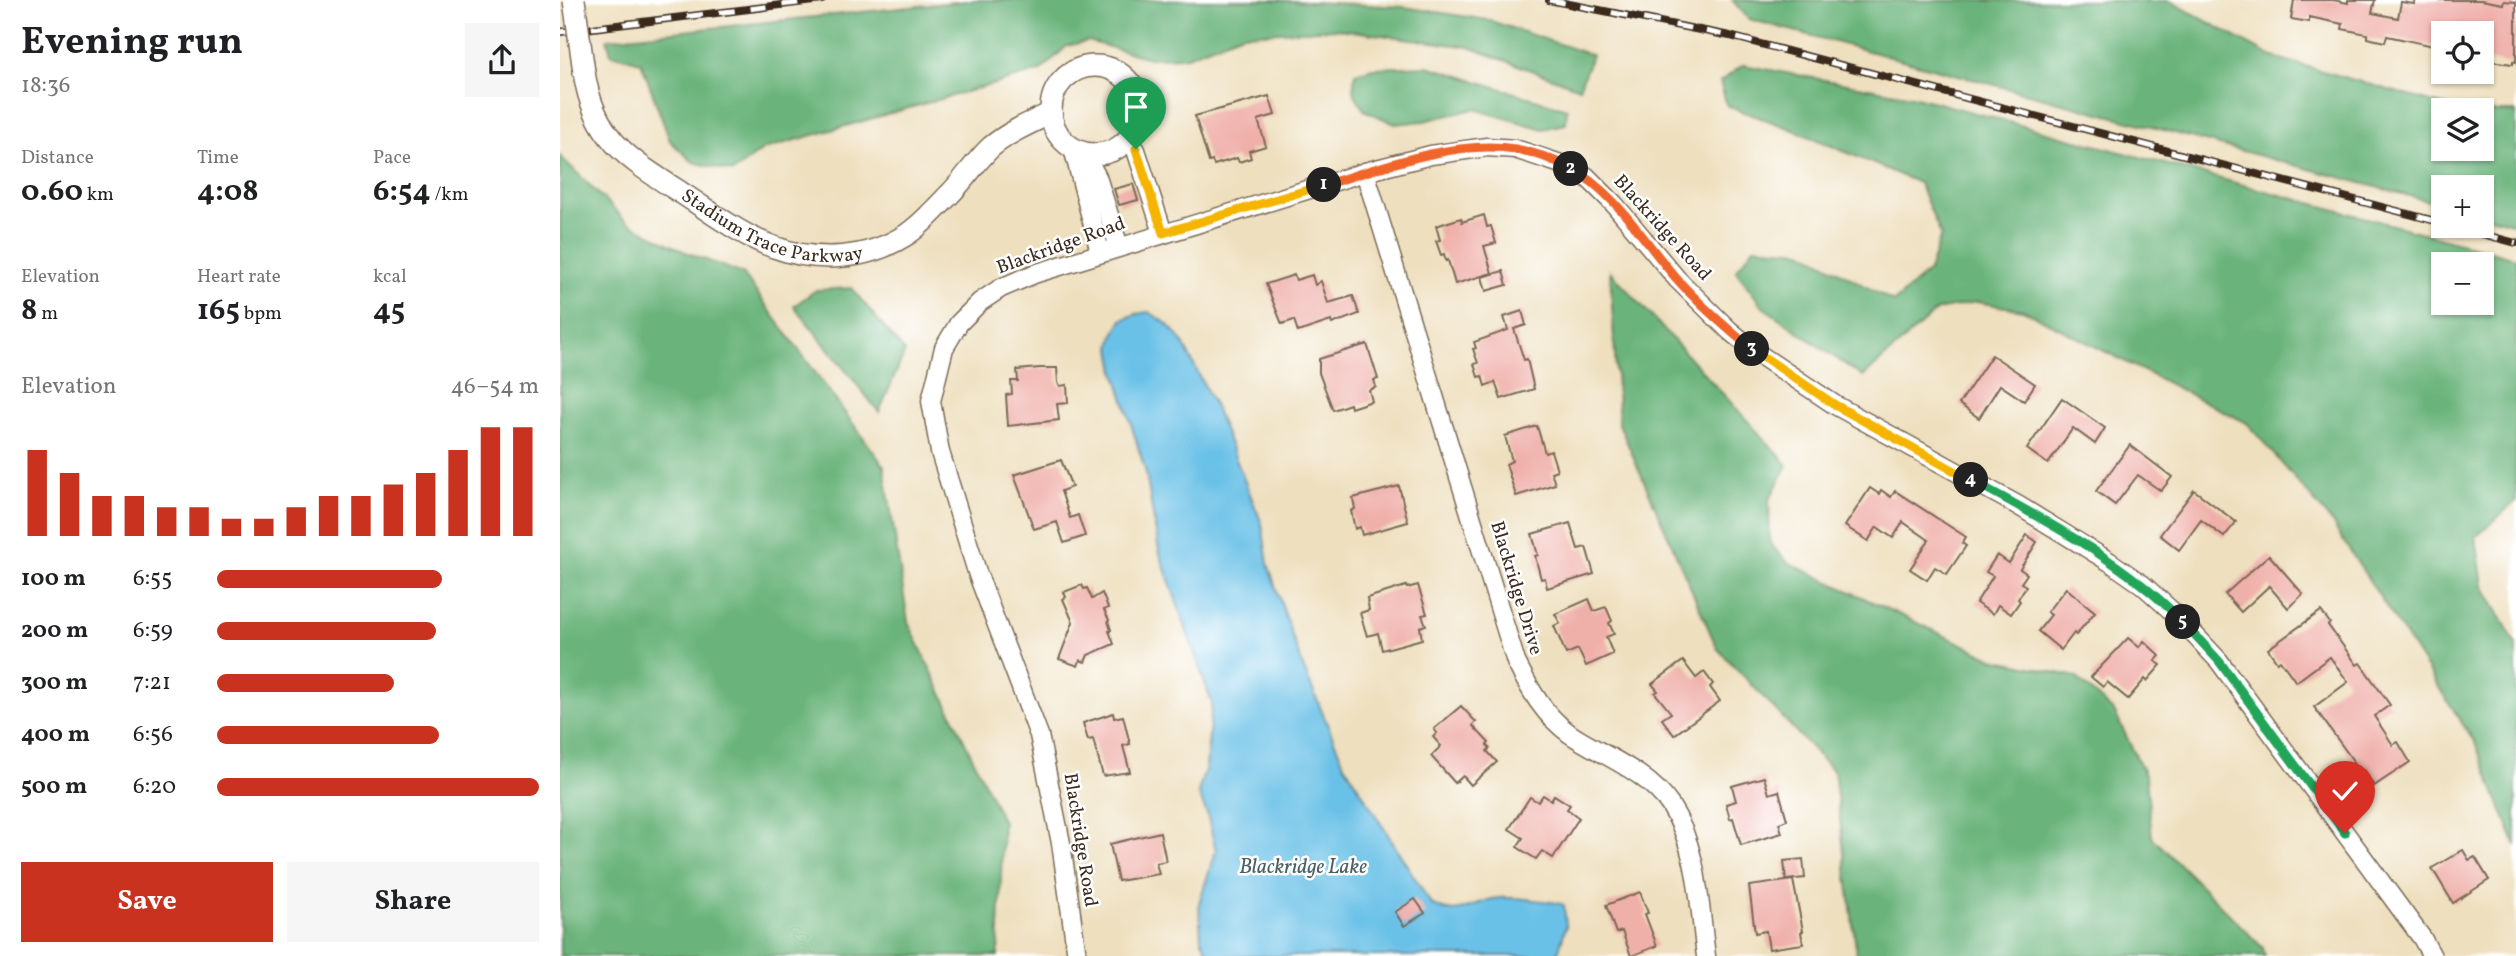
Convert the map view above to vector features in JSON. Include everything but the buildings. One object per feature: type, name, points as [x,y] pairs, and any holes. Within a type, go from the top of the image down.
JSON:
[{"type":"street","name":"Stadium Trace Parkway","points":[[574,0],[587,94],[606,135],[626,155],[654,176],[734,226],[772,247],[802,256],[857,255],[885,247],[909,233],[950,194],[990,148],[1008,135],[1051,113]]},
{"type":"street","points":[[1078,150],[1107,152],[1127,140],[1136,124],[1137,99],[1128,81],[1110,69],[1088,67],[1069,75],[1055,92],[1051,113],[1058,133],[1078,150],[1097,177],[1119,247]]},
{"type":"street","points":[[1127,140],[1136,149],[1163,233]]},
{"type":"street","name":"Blackridge Road","points":[[1077,956],[1059,830],[1039,735],[978,575],[940,452],[931,401],[944,348],[959,323],[980,302],[1001,288],[1034,274],[1365,172],[1430,155],[1487,147],[1515,149],[1539,156],[1586,176],[1614,204],[1677,279],[1730,331],[1757,353],[1835,405],[2019,506],[2143,585],[2175,614],[2219,661],[2422,938],[2432,956]]},
{"type":"street","points":[[1078,150],[1100,252]]},
{"type":"street","name":"Blackridge Drive","points":[[1365,172],[1516,662],[1532,693],[1547,714],[1570,733],[1650,784],[1668,803],[1688,841],[1706,956]]},
{"type":"green space","points":[[975,0],[1275,0],[1404,7],[1488,20],[1592,55],[1579,88],[1469,47],[1338,29],[1242,34],[1185,57],[1149,58],[1088,41],[1067,46],[1040,71],[764,149],[733,172],[693,162],[670,141],[641,62],[611,54],[607,39]]},
{"type":"green space","points":[[1732,0],[2170,1],[2270,56],[2431,102],[2431,161],[2494,161],[2494,112],[2516,112],[2516,224],[2494,218],[2494,175],[2431,175],[2431,202],[1749,19]]},
{"type":"green space","points":[[1743,65],[1912,96],[2431,235],[2431,238],[2441,238],[2494,252],[2431,252],[2431,315],[2494,315],[2494,252],[2516,258],[2516,501],[2476,537],[2483,586],[2516,644],[2516,846],[2475,743],[2328,517],[2247,423],[2023,310],[1977,302],[1937,310],[1863,377],[1763,307],[1736,271],[1754,247],[1802,251],[1894,302],[1929,271],[1941,235],[1919,183],[1789,128],[1727,106],[1720,82]]},
{"type":"green space","points":[[1428,66],[1567,109],[1566,124],[1543,129],[1474,109],[1424,121],[1395,124],[1364,110],[1353,91],[1355,73],[1373,68]]},
{"type":"green space","points":[[560,156],[627,222],[683,251],[743,274],[884,466],[908,622],[1003,822],[998,956],[560,956]]},
{"type":"green space","points":[[1610,271],[1788,465],[1769,500],[1770,544],[1789,563],[1994,659],[2076,677],[2115,713],[2146,777],[2152,837],[2263,948],[2265,956],[1857,956],[1834,772],[1717,648],[1619,424]]},
{"type":"green space","points":[[851,288],[905,352],[879,412],[794,306],[816,290]]},
{"type":"water","name":"Blackridge Lake","points":[[1149,312],[1166,323],[1181,339],[1214,405],[1262,524],[1268,564],[1301,662],[1344,764],[1431,904],[1451,911],[1499,898],[1564,905],[1566,926],[1557,956],[1210,956],[1201,939],[1199,903],[1216,851],[1207,814],[1198,792],[1206,767],[1212,703],[1159,551],[1146,473],[1115,371],[1111,348],[1114,334],[1122,320]]},
{"type":"railway","points":[[560,32],[822,0]]},
{"type":"railway","points":[[1549,0],[1730,36],[2431,220]]},
{"type":"railway","points":[[2494,237],[2516,243]]},
{"type":"route","points":[[1136,149],[1163,233],[1365,172],[1462,149],[1515,149],[1561,164],[1586,176],[1614,204],[1677,279],[1706,309],[1757,353],[1835,405],[2019,506],[2143,585],[2197,635],[2219,661],[2345,833]]}]
